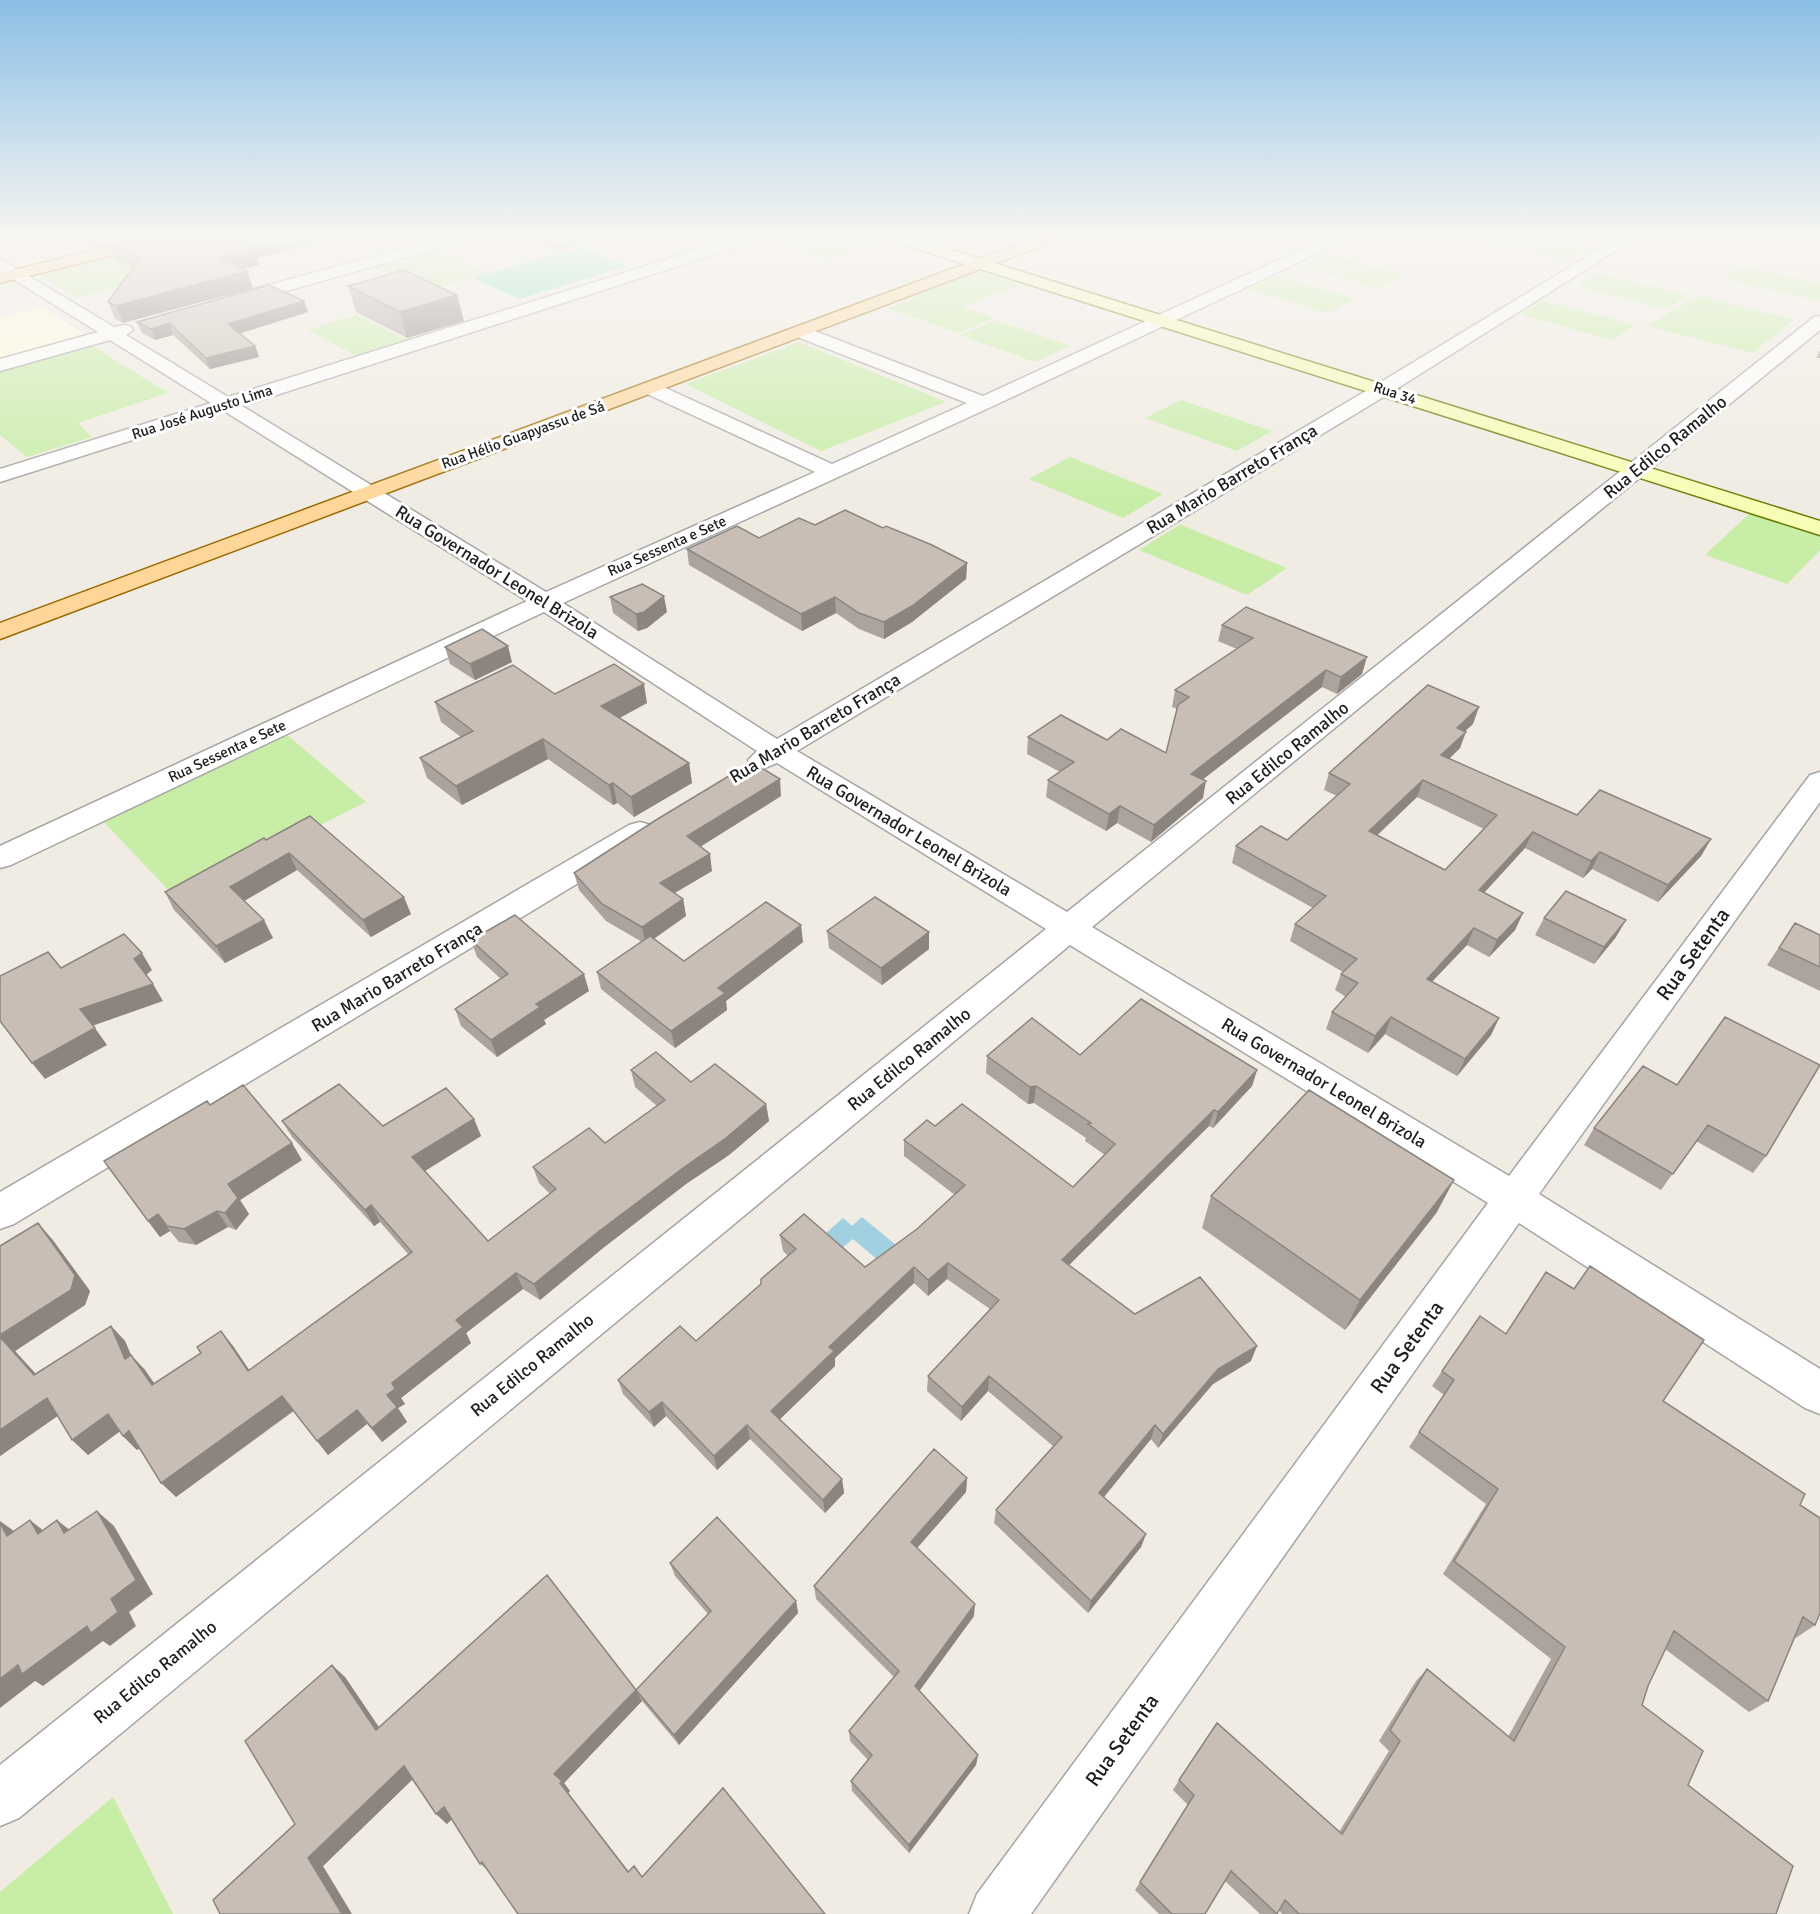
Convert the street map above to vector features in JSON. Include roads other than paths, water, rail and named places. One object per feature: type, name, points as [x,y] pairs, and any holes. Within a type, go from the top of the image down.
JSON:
[{"type":"main road","name":"Rua Hélio Guapyassu de Sá","points":[[0,632],[811,328]]},
{"type":"street","name":"Rua Governador Leonel Brizola","points":[[102,328],[545,602],[777,751],[1514,1199],[1820,1393]]},
{"type":"street","points":[[0,365],[130,328]]},
{"type":"street","name":"Rua José Augusto Lima","points":[[0,477],[465,328]]},
{"type":"street","name":"Rua Sessenta e Sete","points":[[0,858],[545,602],[1146,328]]},
{"type":"street","name":"Rua 34","points":[[1186,328],[1820,528]]},
{"type":"street","name":"Rua Mario Barreto França","points":[[736,775],[1482,328]]},
{"type":"street","name":"Rua Edilco Ramalho","points":[[0,1799],[1811,328]]},
{"type":"street","points":[[801,332],[984,403]]},
{"type":"street","points":[[650,388],[832,471]]},
{"type":"street","name":"Rua Setenta","points":[[997,1914],[1514,1199],[1820,782]]},
{"type":"street","name":"Rua Mario Barreto França","points":[[0,1212],[665,818]]},
{"type":"water","points":[[862,1217],[896,1245],[879,1261],[853,1239],[842,1248],[825,1234],[843,1218],[852,1226]]}]
